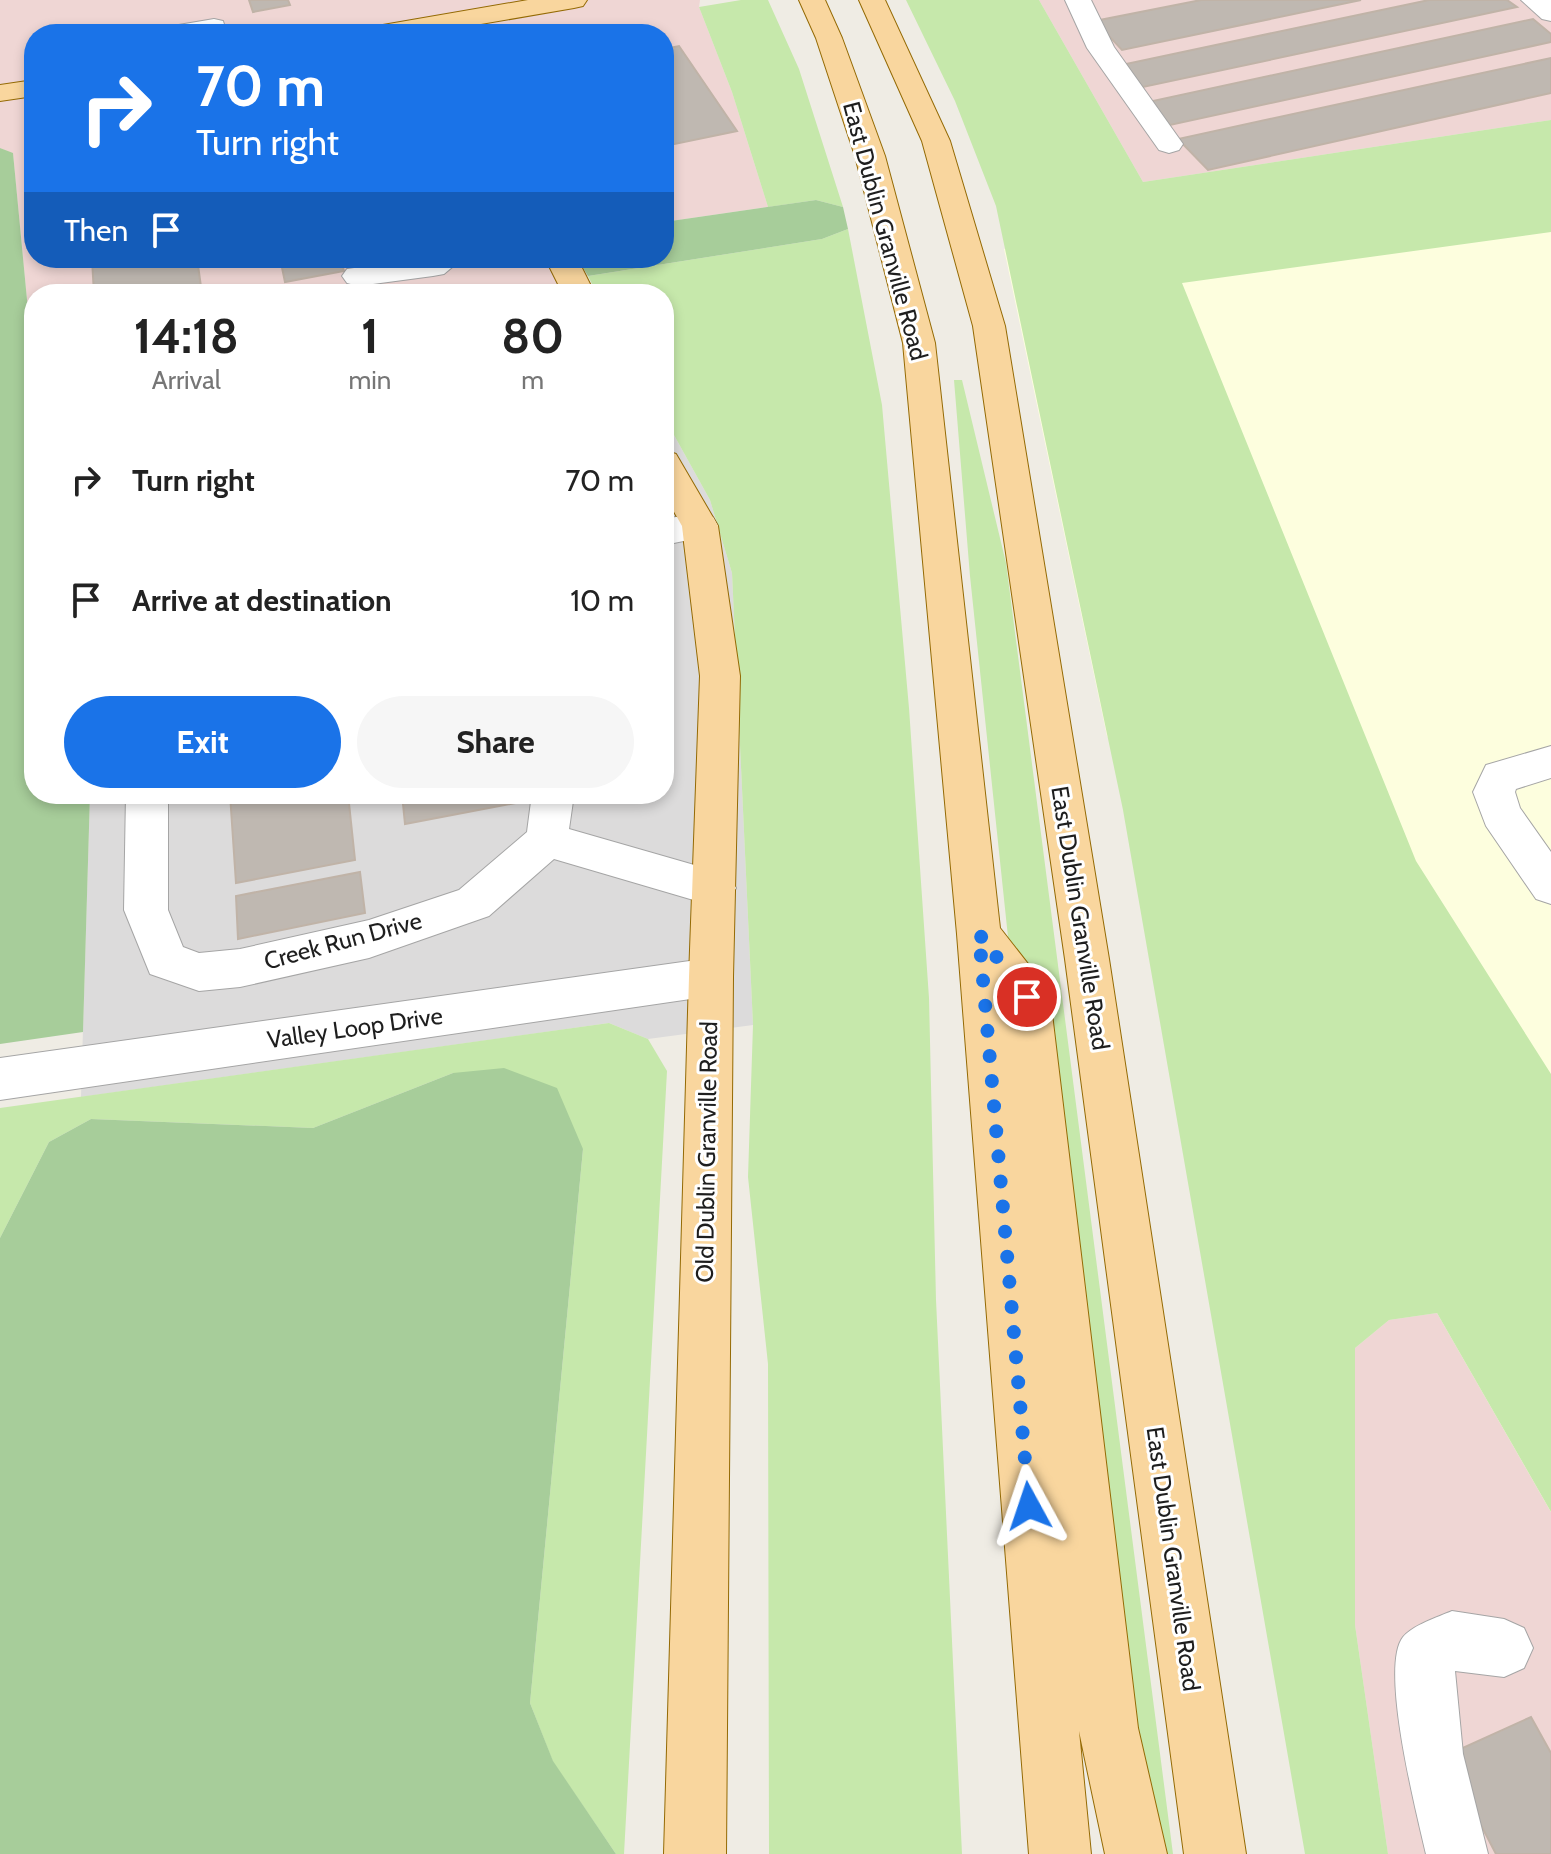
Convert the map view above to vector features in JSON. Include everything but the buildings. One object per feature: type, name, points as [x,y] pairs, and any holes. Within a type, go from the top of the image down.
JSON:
[{"type":"main road","points":[[409,0],[423,24]]},
{"type":"main road","points":[[456,24],[574,0]]},
{"type":"main road","name":"East Dublin Granville Road","points":[[812,0],[829,38],[870,156],[919,343],[979,934],[1060,1854]]},
{"type":"main road","name":"East Dublin Granville Road","points":[[872,0],[936,141],[989,326],[1087,959],[1215,1854]]},
{"type":"main road","points":[[0,93],[24,89]]},
{"type":"main road","name":"Old Dublin Granville Road","points":[[674,499],[720,676],[711,977],[695,1854]]},
{"type":"main road","points":[[979,934],[1027,997],[1108,1728],[1136,1854]]},
{"type":"street","points":[[217,24],[226,0]]},
{"type":"street","points":[[1078,0],[1101,48],[1169,144]]},
{"type":"street","points":[[1534,0],[1551,13]]},
{"type":"street","points":[[358,276],[425,268]]},
{"type":"street","points":[[1551,762],[1501,777],[1494,792],[1501,814],[1551,886]]},
{"type":"street","name":"Creek Run Drive","points":[[147,804],[146,910],[166,960],[199,972],[240,968],[369,939],[474,903],[547,840]]},
{"type":"street","points":[[552,804],[547,840],[714,888]]},
{"type":"street","name":"Valley Loop Drive","points":[[0,1079],[711,977]]},
{"type":"street","points":[[1457,1854],[1433,1754],[1424,1657],[1452,1640],[1504,1648]]},
{"type":"shaded area","points":[[0,0],[700,0],[699,7],[732,92],[768,207],[674,221],[674,24],[24,24],[24,268],[583,268],[588,276],[564,284],[25,284],[13,154],[0,148]]},
{"type":"shaded area","points":[[1039,0],[1551,0],[1551,120],[1143,182]]},
{"type":"shaded area","points":[[1551,172],[1551,1512],[1107,736],[1004,249]]},
{"type":"shaded area","points":[[674,435],[710,500],[732,573],[753,1025],[648,1039],[609,1023],[81,1097],[90,804],[674,804]]},
{"type":"shaded area","points":[[1437,1313],[1551,1512],[1551,1854],[1388,1854],[1355,1625],[1355,1348],[1389,1320]]},
{"type":"green space","points":[[741,0],[768,0],[799,69],[843,207],[816,200],[768,207],[732,92],[699,7]]},
{"type":"green space","points":[[906,0],[1039,0],[1143,182],[1551,120],[1551,232],[1182,283],[1416,861],[1551,1074],[1551,1512],[1437,1313],[1389,1320],[1355,1348],[1355,1625],[1388,1854],[1305,1854],[1123,810],[996,206],[955,101]]},
{"type":"green space","points":[[0,148],[13,153],[26,284],[24,804],[90,804],[83,1032],[0,1044]]},
{"type":"green space","points":[[816,200],[843,207],[848,229],[822,239],[674,262],[674,221]]},
{"type":"green space","points":[[848,229],[882,405],[909,708],[929,998],[936,1300],[962,1854],[769,1854],[768,1364],[748,1177],[753,1025],[732,573],[710,500],[674,435],[674,284],[592,284],[588,276],[639,268],[674,268],[674,262],[822,239]]},
{"type":"green space","points":[[583,268],[639,268],[588,276]]},
{"type":"green space","points":[[954,380],[962,380],[1006,563],[1173,1854],[1140,1854],[1092,1414],[1008,937],[970,576]]},
{"type":"green space","points":[[609,1023],[648,1039],[667,1071],[624,1854],[616,1854],[553,1762],[530,1703],[583,1149],[453,1073],[313,1128],[91,1119],[49,1142],[0,1238],[0,1108]]},
{"type":"green space","points":[[504,1068],[557,1088],[583,1149],[530,1703],[553,1761],[616,1854],[0,1854],[0,1238],[49,1142],[91,1119],[313,1128],[453,1073]]},
{"type":"route","points":[[1027,997],[979,934],[1029,1506]]}]
